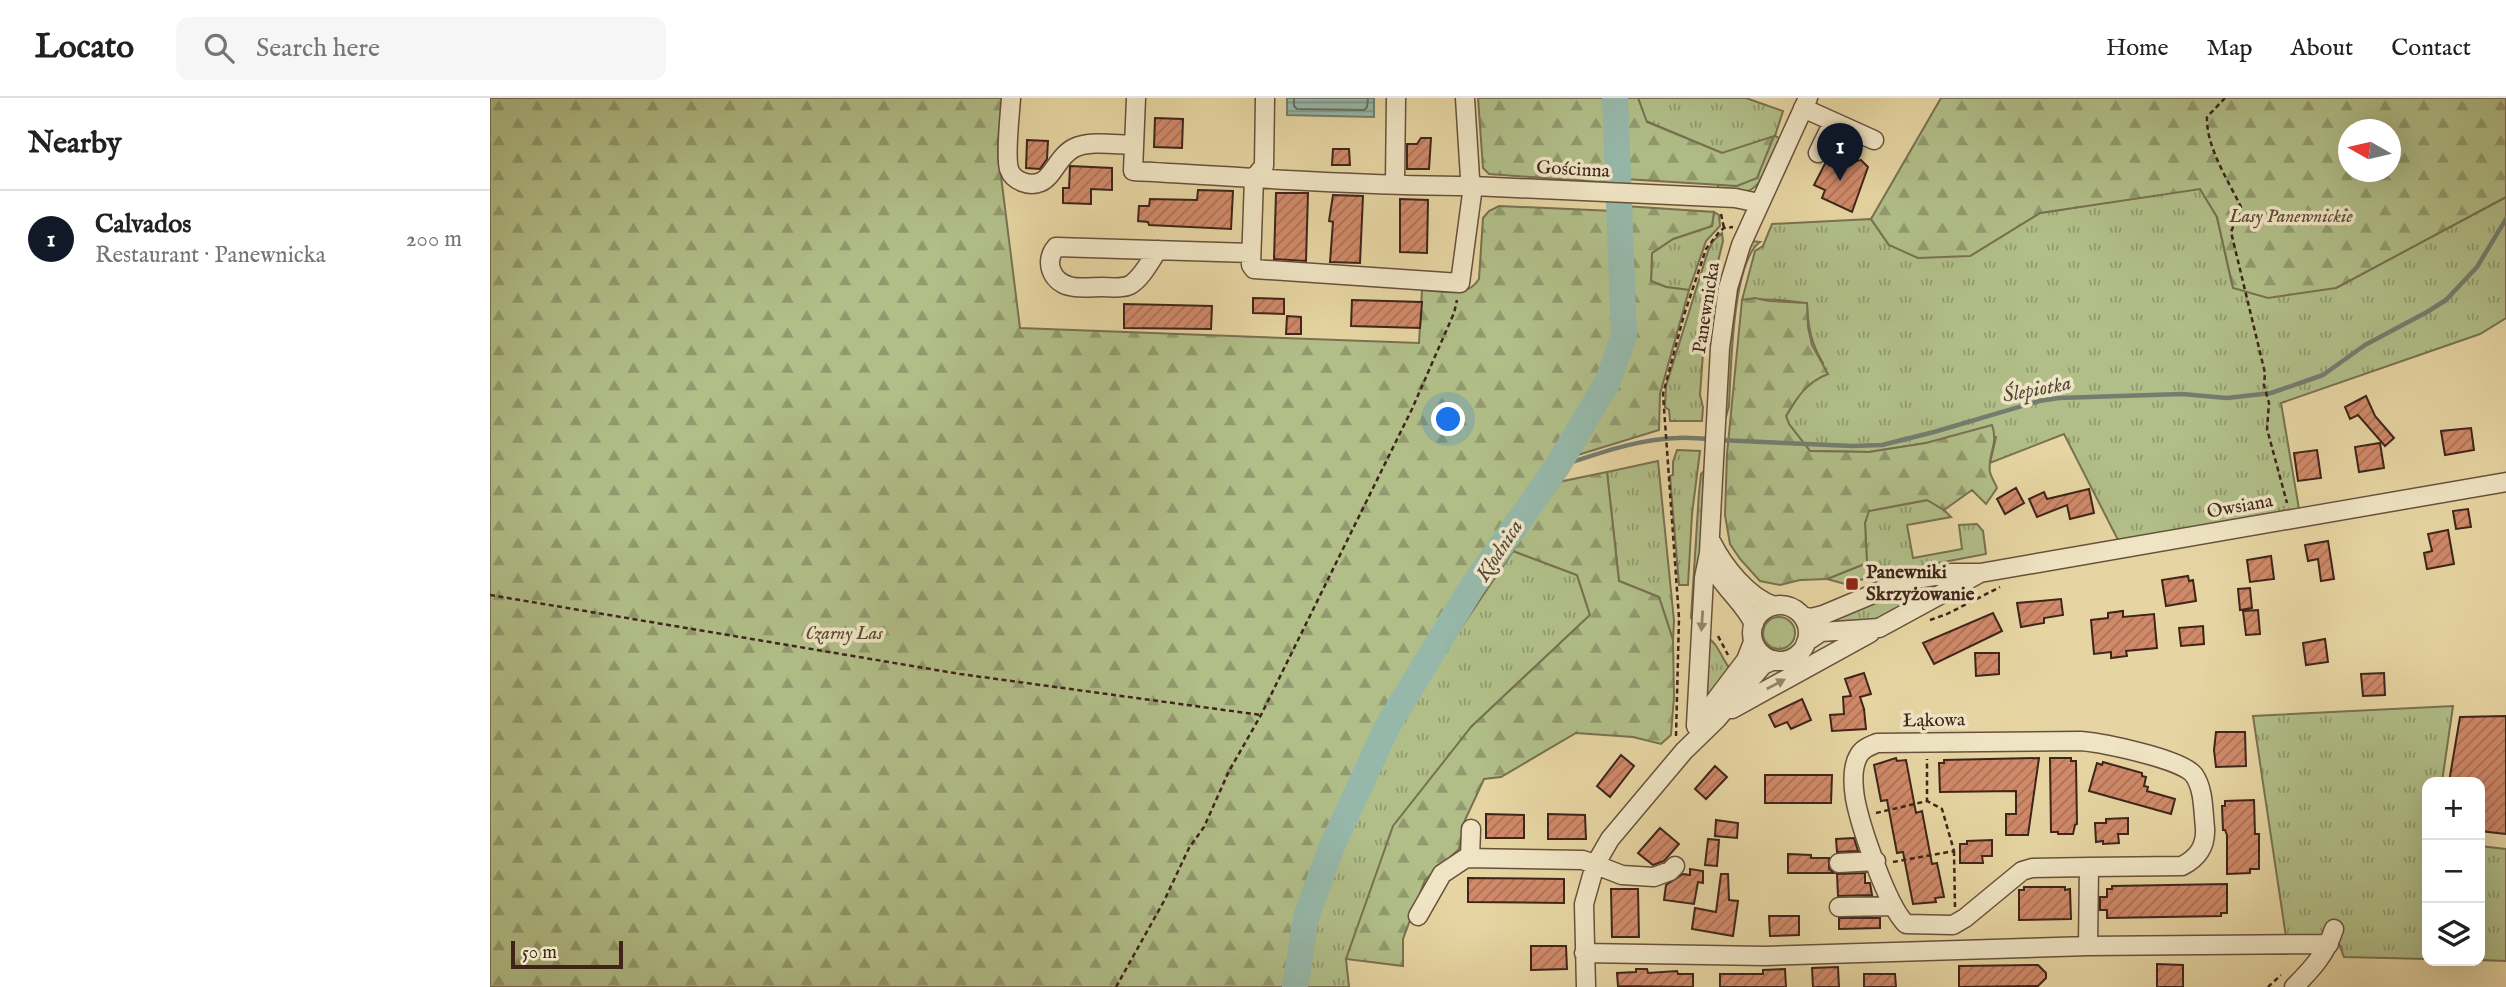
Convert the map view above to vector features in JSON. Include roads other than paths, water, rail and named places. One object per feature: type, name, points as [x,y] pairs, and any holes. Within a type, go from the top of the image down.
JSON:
[{"type":"street","points":[[1011,98],[1008,167],[1014,178],[1027,184],[1041,182],[1050,175],[1059,158],[1076,146],[1134,145],[1136,98]]},
{"type":"street","points":[[1265,98],[1264,166],[1254,178],[1251,253],[1251,265],[1254,269],[1460,283],[1473,186],[1470,178],[1465,98]]},
{"type":"street","points":[[1395,183],[1396,98]]},
{"type":"street","points":[[1806,103],[1833,122],[1874,140]]},
{"type":"street","name":"Panewnicka","points":[[1754,633],[1741,602],[1718,575],[1710,546],[1721,339],[1726,298],[1736,257],[1806,103]]},
{"type":"street","points":[[1818,153],[1833,122]]},
{"type":"street","name":"Gościnna","points":[[1134,145],[1133,171],[1735,198],[1759,203]]},
{"type":"street","points":[[1158,250],[1139,277],[1130,285],[1121,288],[1070,286],[1057,279],[1049,268],[1051,253],[1056,247],[1158,250],[1251,253]]},
{"type":"street","name":"Owsiana","points":[[1802,616],[1811,618],[1822,615],[1898,583],[1934,575],[1980,573],[2506,482]]},
{"type":"street","points":[[1710,546],[1751,592],[1765,603],[1789,607],[1802,616],[1807,630],[1806,642],[1796,656],[1782,661],[1774,660],[1758,651],[1754,633]]},
{"type":"street","points":[[1696,725],[1705,570],[1710,546]]},
{"type":"street","name":"Owsiana","points":[[1806,642],[1821,632],[1879,628],[1980,573]]},
{"type":"street","points":[[1934,575],[1940,580],[1942,589],[1938,597]]},
{"type":"street","points":[[1587,987],[1584,904],[1595,865],[1610,839],[1746,660],[1760,614],[1774,606]]},
{"type":"street","points":[[1679,746],[1764,690],[1879,628]]},
{"type":"street","points":[[1717,719],[1751,677],[1763,665],[1774,660]]},
{"type":"street","name":"Łąkowa","points":[[2081,741],[2174,762],[2193,774],[2201,789],[2205,835],[2202,850],[2194,860],[2182,866],[2089,867],[2032,868],[2022,871],[1953,925],[1906,924],[1893,906],[1881,862],[1859,814],[1854,794],[1854,773],[1858,755],[1865,748],[1877,743],[2081,741]]},
{"type":"street","points":[[1470,858],[1471,829]]},
{"type":"street","points":[[1418,916],[1442,874],[1452,865],[1470,858],[1583,860],[1622,875],[1654,877],[1670,872],[1675,866]]},
{"type":"street","points":[[1839,863],[1881,862]]},
{"type":"street","points":[[2088,946],[2089,867]]},
{"type":"street","points":[[1839,907],[1893,906]]},
{"type":"street","points":[[1584,953],[1765,956],[2332,937],[2316,966],[2294,987]]},
{"type":"water","points":[[1287,98],[1374,98],[1374,117],[1287,115]]},
{"type":"waterway","name":"Kłodnica","points":[[1295,987],[1306,917],[1332,846],[1387,727],[1472,587],[1557,467],[1608,381],[1624,336],[1615,98]]},
{"type":"waterway","name":"Ślepiotka","points":[[1719,440],[1882,445],[2039,401],[2059,398],[2182,394],[2227,398],[2271,393],[2323,375],[2365,345],[2446,300],[2477,267],[2506,219]]},
{"type":"waterway","name":"Ślepiotka","points":[[1557,467],[1646,441],[1710,439]]},
{"type":"place","name":"Calvados","points":[[1840,181]]},
{"type":"place","name":"Panewniki Skrzyżowanie","points":[[1852,584]]},
{"type":"park label","name":"Lasy Panewnickie","points":[[2291,217]]},
{"type":"park label","name":"Czarny Las","points":[[844,634]]}]
